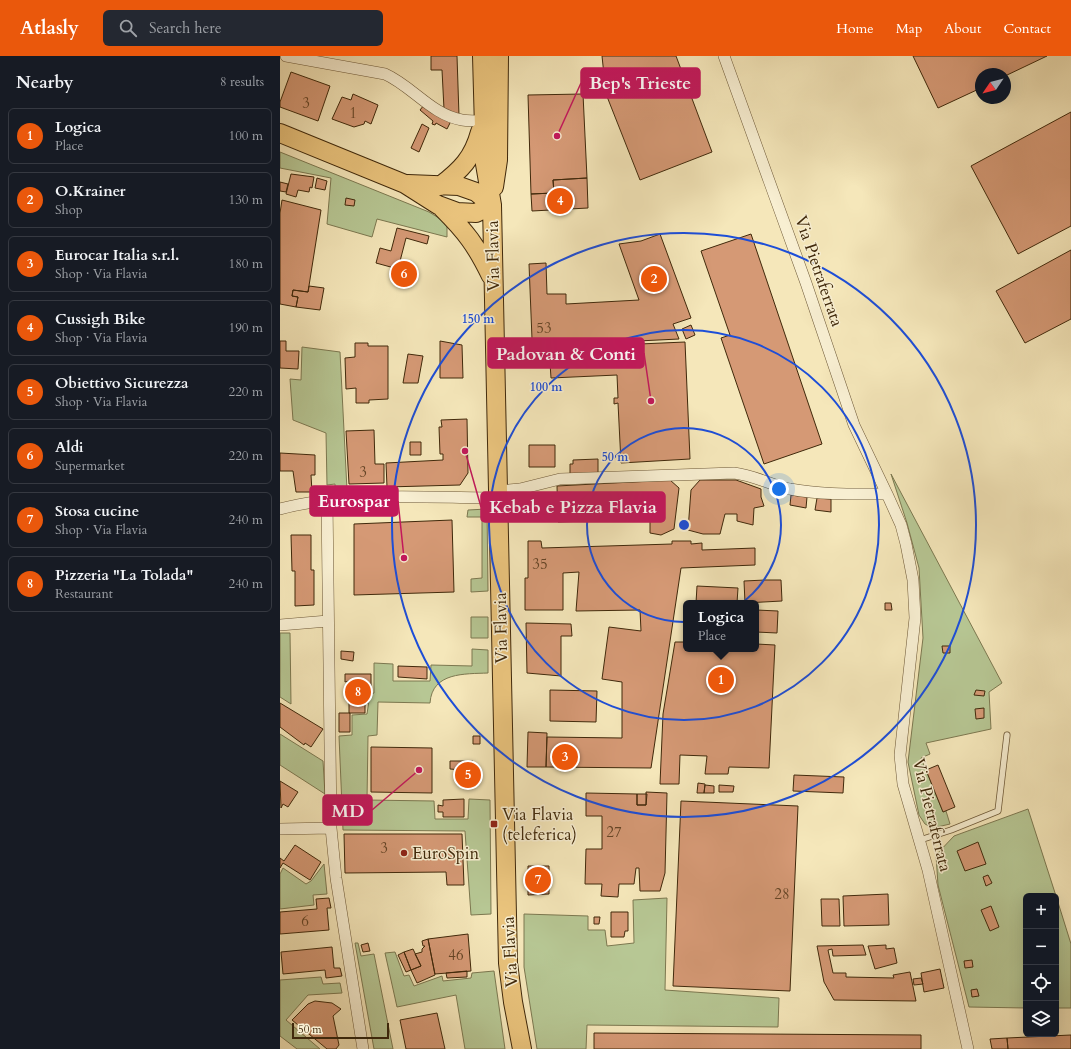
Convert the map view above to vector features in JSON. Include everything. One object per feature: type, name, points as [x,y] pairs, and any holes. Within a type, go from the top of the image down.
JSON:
[{"type":"main road","name":"Via Flavia","points":[[482,56],[485,164],[492,205],[508,963],[512,1002],[522,1049]]},
{"type":"main road","name":"Via Flavia","points":[[492,205],[498,160],[499,56]]},
{"type":"main road","points":[[440,186],[464,167],[478,142],[483,121]]},
{"type":"main road","points":[[280,133],[405,184],[438,205],[465,230],[480,252],[494,282]]},
{"type":"main road","points":[[405,184],[459,186],[476,192],[492,205],[476,213],[457,212],[438,205]]},
{"type":"street","points":[[286,56],[385,74],[398,80],[440,112],[461,120],[483,121]]},
{"type":"street","name":"Via Pietraferrata","points":[[724,56],[806,283],[854,425],[901,525],[913,580],[915,618],[900,755],[903,784],[928,870],[966,1045]]},
{"type":"street","points":[[280,509],[304,502],[327,500],[498,494],[560,480],[734,473],[747,474],[773,485],[818,493],[887,494]]},
{"type":"street","points":[[327,500],[331,828],[336,878],[363,1049]]},
{"type":"street","points":[[280,625],[328,621]]},
{"type":"street","points":[[280,829],[331,828]]},
{"type":"lane","points":[[920,840],[951,830],[998,811],[1007,735]]},
{"type":"green space","points":[[280,152],[429,212],[447,223],[447,237],[377,219],[372,237],[327,224],[331,178],[280,168]]},
{"type":"green space","points":[[302,347],[340,352],[347,490],[335,491],[335,484],[327,485],[326,433],[293,420],[290,379],[301,380]]},
{"type":"green space","points":[[891,474],[1002,683],[989,692],[991,729],[926,743],[930,754],[921,758],[943,812],[946,811],[950,824],[933,828],[925,824],[919,815],[908,762],[923,638],[919,568],[907,523]]},
{"type":"green space","points":[[487,509],[488,591],[471,592],[471,579],[482,578],[482,517],[467,517],[468,510]]},
{"type":"green space","points":[[471,617],[488,617],[488,638],[471,638]]},
{"type":"green space","points":[[280,633],[290,633],[291,704],[280,697]]},
{"type":"green space","points":[[472,649],[488,650],[488,673],[460,675],[443,680],[437,685],[432,693],[430,703],[378,702],[377,735],[368,736],[367,800],[434,801],[435,819],[468,819],[469,799],[490,800],[491,914],[471,915],[465,831],[343,830],[339,736],[352,735],[352,715],[367,714],[370,694],[374,693],[374,663],[393,664],[393,681],[430,681],[431,665],[472,666]]},
{"type":"green space","points":[[280,734],[323,761],[325,794],[280,765]]},
{"type":"green space","points":[[1028,809],[1055,893],[1023,893],[1023,1008],[969,1007],[938,885],[936,855],[954,836]]},
{"type":"green space","points":[[324,864],[327,894],[313,895],[314,905],[280,909],[280,874],[283,868],[306,884],[311,881]]},
{"type":"green space","points":[[667,898],[665,990],[779,998],[778,1027],[587,1025],[586,1049],[537,1049],[524,967],[524,914],[588,916],[588,930],[605,930],[607,946],[634,943],[633,900]]},
{"type":"green space","points":[[1059,906],[1071,944],[1071,1008],[1059,1008]]},
{"type":"green space","points":[[355,943],[358,943],[361,956],[374,954],[393,1049],[374,1049]]},
{"type":"green space","points":[[395,952],[404,976],[409,975],[414,986],[442,976],[443,981],[471,978],[472,973],[494,971],[505,1049],[465,1049],[456,995],[397,1007],[385,953]]},
{"type":"green space","points":[[321,977],[323,984],[340,983],[342,993],[308,995],[286,1020],[320,1049],[297,1049],[280,1036],[280,980]]},
{"type":"building","points":[[431,56],[457,56],[459,116],[444,109],[442,70],[431,70]]},
{"type":"building","points":[[602,56],[676,56],[712,152],[640,180],[606,94]]},
{"type":"building","points":[[913,56],[1047,56],[1011,73],[1011,68],[975,68],[975,91],[938,108]]},
{"type":"building","points":[[291,72],[330,86],[318,121],[280,107],[280,102]]},
{"type":"building","points":[[353,94],[378,105],[371,124],[365,121],[364,124],[354,127],[332,119],[342,97],[351,100]]},
{"type":"building","points":[[583,94],[587,178],[553,180],[554,193],[531,194],[528,95]]},
{"type":"building","points":[[424,105],[451,121],[447,129],[436,123],[435,125],[432,124],[433,121],[420,110]]},
{"type":"building","points":[[1071,112],[1071,226],[1018,254],[971,166]]},
{"type":"building","points":[[422,124],[429,128],[419,152],[411,148]]},
{"type":"building","points":[[291,174],[314,177],[312,188],[310,187],[309,192],[298,190],[296,197],[286,194]]},
{"type":"building","points":[[317,178],[327,181],[325,190],[315,188]]},
{"type":"building","points":[[587,178],[588,208],[532,211],[531,194],[554,193],[553,180]]},
{"type":"building","points":[[280,182],[288,184],[286,192],[280,191]]},
{"type":"building","points":[[346,198],[355,200],[354,206],[345,205]]},
{"type":"building","points":[[282,200],[321,210],[308,292],[293,290],[292,296],[298,297],[296,307],[280,304],[280,213]]},
{"type":"building","points":[[397,228],[429,236],[427,244],[406,238],[398,269],[376,263],[380,248],[391,251]]},
{"type":"building","points":[[660,234],[691,318],[673,324],[679,339],[534,346],[534,339],[532,339],[529,264],[546,263],[547,294],[566,294],[566,304],[639,300],[619,244],[641,241]]},
{"type":"building","points":[[751,234],[822,444],[764,464],[721,338],[730,335],[701,251]]},
{"type":"building","points":[[1071,250],[1071,319],[1025,343],[996,291]]},
{"type":"building","points":[[309,286],[324,288],[320,310],[296,307],[298,297],[292,296],[293,290],[308,292]]},
{"type":"building","points":[[691,325],[695,335],[686,339],[682,329]]},
{"type":"building","points":[[526,339],[534,339],[534,346],[526,347]]},
{"type":"building","points":[[280,341],[286,341],[286,351],[299,351],[298,369],[280,368]]},
{"type":"building","points":[[440,341],[462,345],[463,378],[440,378]]},
{"type":"building","points":[[685,342],[690,459],[621,463],[618,403],[614,404],[614,398],[618,398],[617,375],[551,378],[549,348]]},
{"type":"building","points":[[355,343],[368,343],[368,346],[388,346],[388,399],[369,400],[369,403],[356,403],[356,388],[346,389],[345,358],[355,357]]},
{"type":"building","points":[[408,354],[423,356],[418,383],[403,383]]},
{"type":"building","points":[[467,419],[468,473],[460,485],[387,487],[386,463],[443,460],[443,454],[440,454],[439,427],[442,427],[441,420]]},
{"type":"building","points":[[374,430],[375,464],[384,464],[384,483],[349,484],[346,431]]},
{"type":"building","points":[[410,442],[421,442],[421,455],[410,455]]},
{"type":"building","points":[[529,445],[555,445],[555,467],[529,467]]},
{"type":"building","points":[[280,453],[315,455],[315,475],[311,475],[312,492],[296,492],[293,471],[280,471]]},
{"type":"building","points":[[598,459],[598,474],[570,475],[570,464],[573,464],[573,460]]},
{"type":"building","points":[[670,480],[679,488],[674,529],[661,535],[650,533],[650,519],[558,522],[557,486]]},
{"type":"building","points":[[700,480],[736,480],[761,489],[761,497],[764,506],[754,508],[753,525],[737,521],[737,514],[725,514],[720,534],[703,534],[688,530],[691,490]]},
{"type":"building","points":[[791,495],[807,497],[806,508],[790,505]]},
{"type":"building","points":[[817,498],[831,499],[831,512],[815,510]]},
{"type":"building","points":[[452,520],[454,592],[354,595],[354,524]]},
{"type":"building","points":[[291,535],[311,535],[311,570],[314,570],[314,605],[295,606],[295,571],[292,571]]},
{"type":"building","points":[[528,541],[541,541],[542,548],[672,544],[672,541],[691,541],[691,544],[702,543],[702,550],[755,548],[755,565],[681,568],[651,768],[546,767],[547,737],[622,738],[622,682],[602,679],[609,627],[641,631],[640,610],[576,611],[579,572],[563,573],[563,610],[525,610],[525,578],[528,578]]},
{"type":"building","points":[[781,580],[782,601],[759,602],[759,600],[745,600],[744,581]]},
{"type":"building","points":[[697,586],[738,588],[737,600],[696,600]]},
{"type":"building","points":[[885,603],[891,603],[892,610],[885,610]]},
{"type":"building","points":[[759,610],[778,611],[777,633],[759,632]]},
{"type":"building","points":[[526,623],[571,624],[572,636],[561,636],[561,676],[527,673]]},
{"type":"building","points":[[675,642],[683,642],[683,652],[759,652],[759,644],[775,645],[769,768],[729,767],[728,774],[705,774],[707,756],[680,755],[679,784],[660,784],[663,714]]},
{"type":"building","points":[[942,646],[950,646],[950,653],[943,653]]},
{"type":"building","points":[[341,651],[354,652],[353,661],[341,659]]},
{"type":"building","points":[[398,666],[427,667],[427,679],[398,677]]},
{"type":"building","points":[[345,674],[371,674],[371,690],[368,690],[368,703],[365,703],[365,713],[349,713],[349,681],[345,682]]},
{"type":"building","points":[[550,690],[597,691],[596,722],[550,721]]},
{"type":"building","points":[[976,690],[985,691],[984,696],[974,695]]},
{"type":"building","points":[[280,703],[323,729],[311,747],[305,743],[304,745],[280,727]]},
{"type":"building","points":[[984,708],[984,718],[976,719],[975,709]]},
{"type":"building","points":[[339,713],[350,713],[350,732],[339,732]]},
{"type":"building","points":[[528,732],[547,733],[546,767],[527,767]]},
{"type":"building","points":[[473,736],[480,736],[480,744],[473,744]]},
{"type":"building","points":[[371,747],[432,748],[432,793],[371,792]]},
{"type":"building","points":[[450,761],[473,761],[473,782],[463,782],[463,770],[450,769]]},
{"type":"building","points":[[938,765],[955,807],[943,812],[926,770]]},
{"type":"building","points":[[794,775],[844,777],[843,793],[793,791]]},
{"type":"building","points":[[280,781],[298,792],[288,807],[283,804],[281,808]]},
{"type":"building","points":[[698,783],[705,784],[704,793],[697,793]]},
{"type":"building","points":[[705,785],[714,786],[714,793],[704,793]]},
{"type":"building","points":[[719,785],[734,786],[733,792],[719,792]]},
{"type":"building","points":[[646,792],[667,793],[665,873],[660,891],[640,891],[639,868],[636,868],[634,884],[619,884],[618,897],[601,896],[602,884],[585,884],[586,849],[602,849],[602,816],[586,816],[586,793],[637,794],[637,805],[646,805]]},
{"type":"building","points":[[637,794],[647,794],[646,805],[637,805]]},
{"type":"building","points":[[464,799],[464,817],[443,817],[443,812],[438,812],[438,805],[443,806],[443,800]]},
{"type":"building","points":[[681,801],[798,806],[790,991],[673,986]]},
{"type":"building","name":"EuroSpin","points":[[344,834],[462,834],[464,885],[447,885],[446,872],[345,873]]},
{"type":"building","points":[[978,842],[986,864],[965,871],[957,851]]},
{"type":"building","points":[[295,845],[321,862],[310,880],[283,863],[280,868],[280,858],[284,861]]},
{"type":"building","points":[[528,866],[549,866],[549,894],[528,895]]},
{"type":"building","points":[[988,875],[992,883],[986,886],[983,877]]},
{"type":"building","points":[[888,894],[889,925],[844,926],[843,896]]},
{"type":"building","points":[[329,898],[331,908],[327,908],[329,930],[280,934],[280,912],[317,909],[316,899]]},
{"type":"building","points":[[821,899],[839,899],[840,926],[822,926]]},
{"type":"building","points":[[991,906],[999,927],[990,931],[981,910]]},
{"type":"building","points":[[611,912],[628,912],[628,931],[625,931],[624,937],[611,937]]},
{"type":"building","points":[[594,917],[600,917],[599,924],[594,924]]},
{"type":"building","points":[[468,934],[471,971],[435,974],[428,939]]},
{"type":"building","points":[[428,939],[435,975],[417,983],[411,970],[421,966],[415,954],[422,952],[422,949],[425,946],[423,946],[422,941]]},
{"type":"building","points":[[368,943],[370,951],[363,952],[361,945]]},
{"type":"building","points":[[863,945],[866,955],[833,956],[832,949],[828,950],[833,973],[846,973],[846,977],[894,978],[893,975],[910,972],[916,1001],[834,1000],[824,982],[817,946]]},
{"type":"building","points":[[886,945],[886,949],[894,948],[897,963],[875,969],[868,946]]},
{"type":"building","points":[[332,947],[334,968],[340,968],[342,976],[326,978],[325,970],[283,974],[281,952]]},
{"type":"building","points":[[413,949],[421,966],[411,970],[404,952]]},
{"type":"building","points":[[404,952],[411,970],[406,972],[398,955]]},
{"type":"building","points":[[972,960],[973,967],[965,968],[964,961]]},
{"type":"building","points":[[940,969],[944,988],[924,992],[921,973]]},
{"type":"building","points":[[467,971],[467,977],[447,978],[446,973]]},
{"type":"building","points":[[921,978],[923,984],[914,985],[913,979]]},
{"type":"building","points":[[977,989],[979,996],[972,997],[971,990]]},
{"type":"building","points":[[315,1001],[332,1003],[341,1009],[333,1016],[339,1045],[336,1049],[327,1049],[292,1020],[308,1004]]},
{"type":"building","points":[[437,1013],[445,1049],[406,1049],[400,1020]]},
{"type":"building","points":[[594,1033],[921,1035],[921,1049],[594,1049]]},
{"type":"building","points":[[1071,1035],[1071,1049],[1008,1049],[1007,1038],[1059,1037],[1059,1036]]},
{"type":"building","points":[[1007,1038],[1008,1049],[992,1049],[990,1039]]},
{"type":"place","name":"Bep's Trieste","points":[[557,136]]},
{"type":"place","name":"Cussigh Bike","points":[[560,201]]},
{"type":"place","name":"Aldi","points":[[404,274]]},
{"type":"place","name":"O.Krainer","points":[[654,279]]},
{"type":"place","name":"Padovan & Conti","points":[[651,401]]},
{"type":"place","name":"Kebab e Pizza Flavia","points":[[465,451]]},
{"type":"place","name":"Eurospar","points":[[404,558]]},
{"type":"place","name":"Logica","points":[[721,680]]},
{"type":"place","name":"Pizzeria \"La Tolada\"","points":[[358,692]]},
{"type":"place","name":"Eurocar Italia s.r.l.","points":[[565,757]]},
{"type":"place","name":"MD","points":[[419,770]]},
{"type":"place","name":"Obiettivo Sicurezza","points":[[468,775]]},
{"type":"place","name":"Via Flavia (teleferica)","points":[[494,824]]},
{"type":"place","name":"EuroSpin","points":[[404,853]]},
{"type":"place","name":"Stosa cucine","points":[[538,880]]}]
